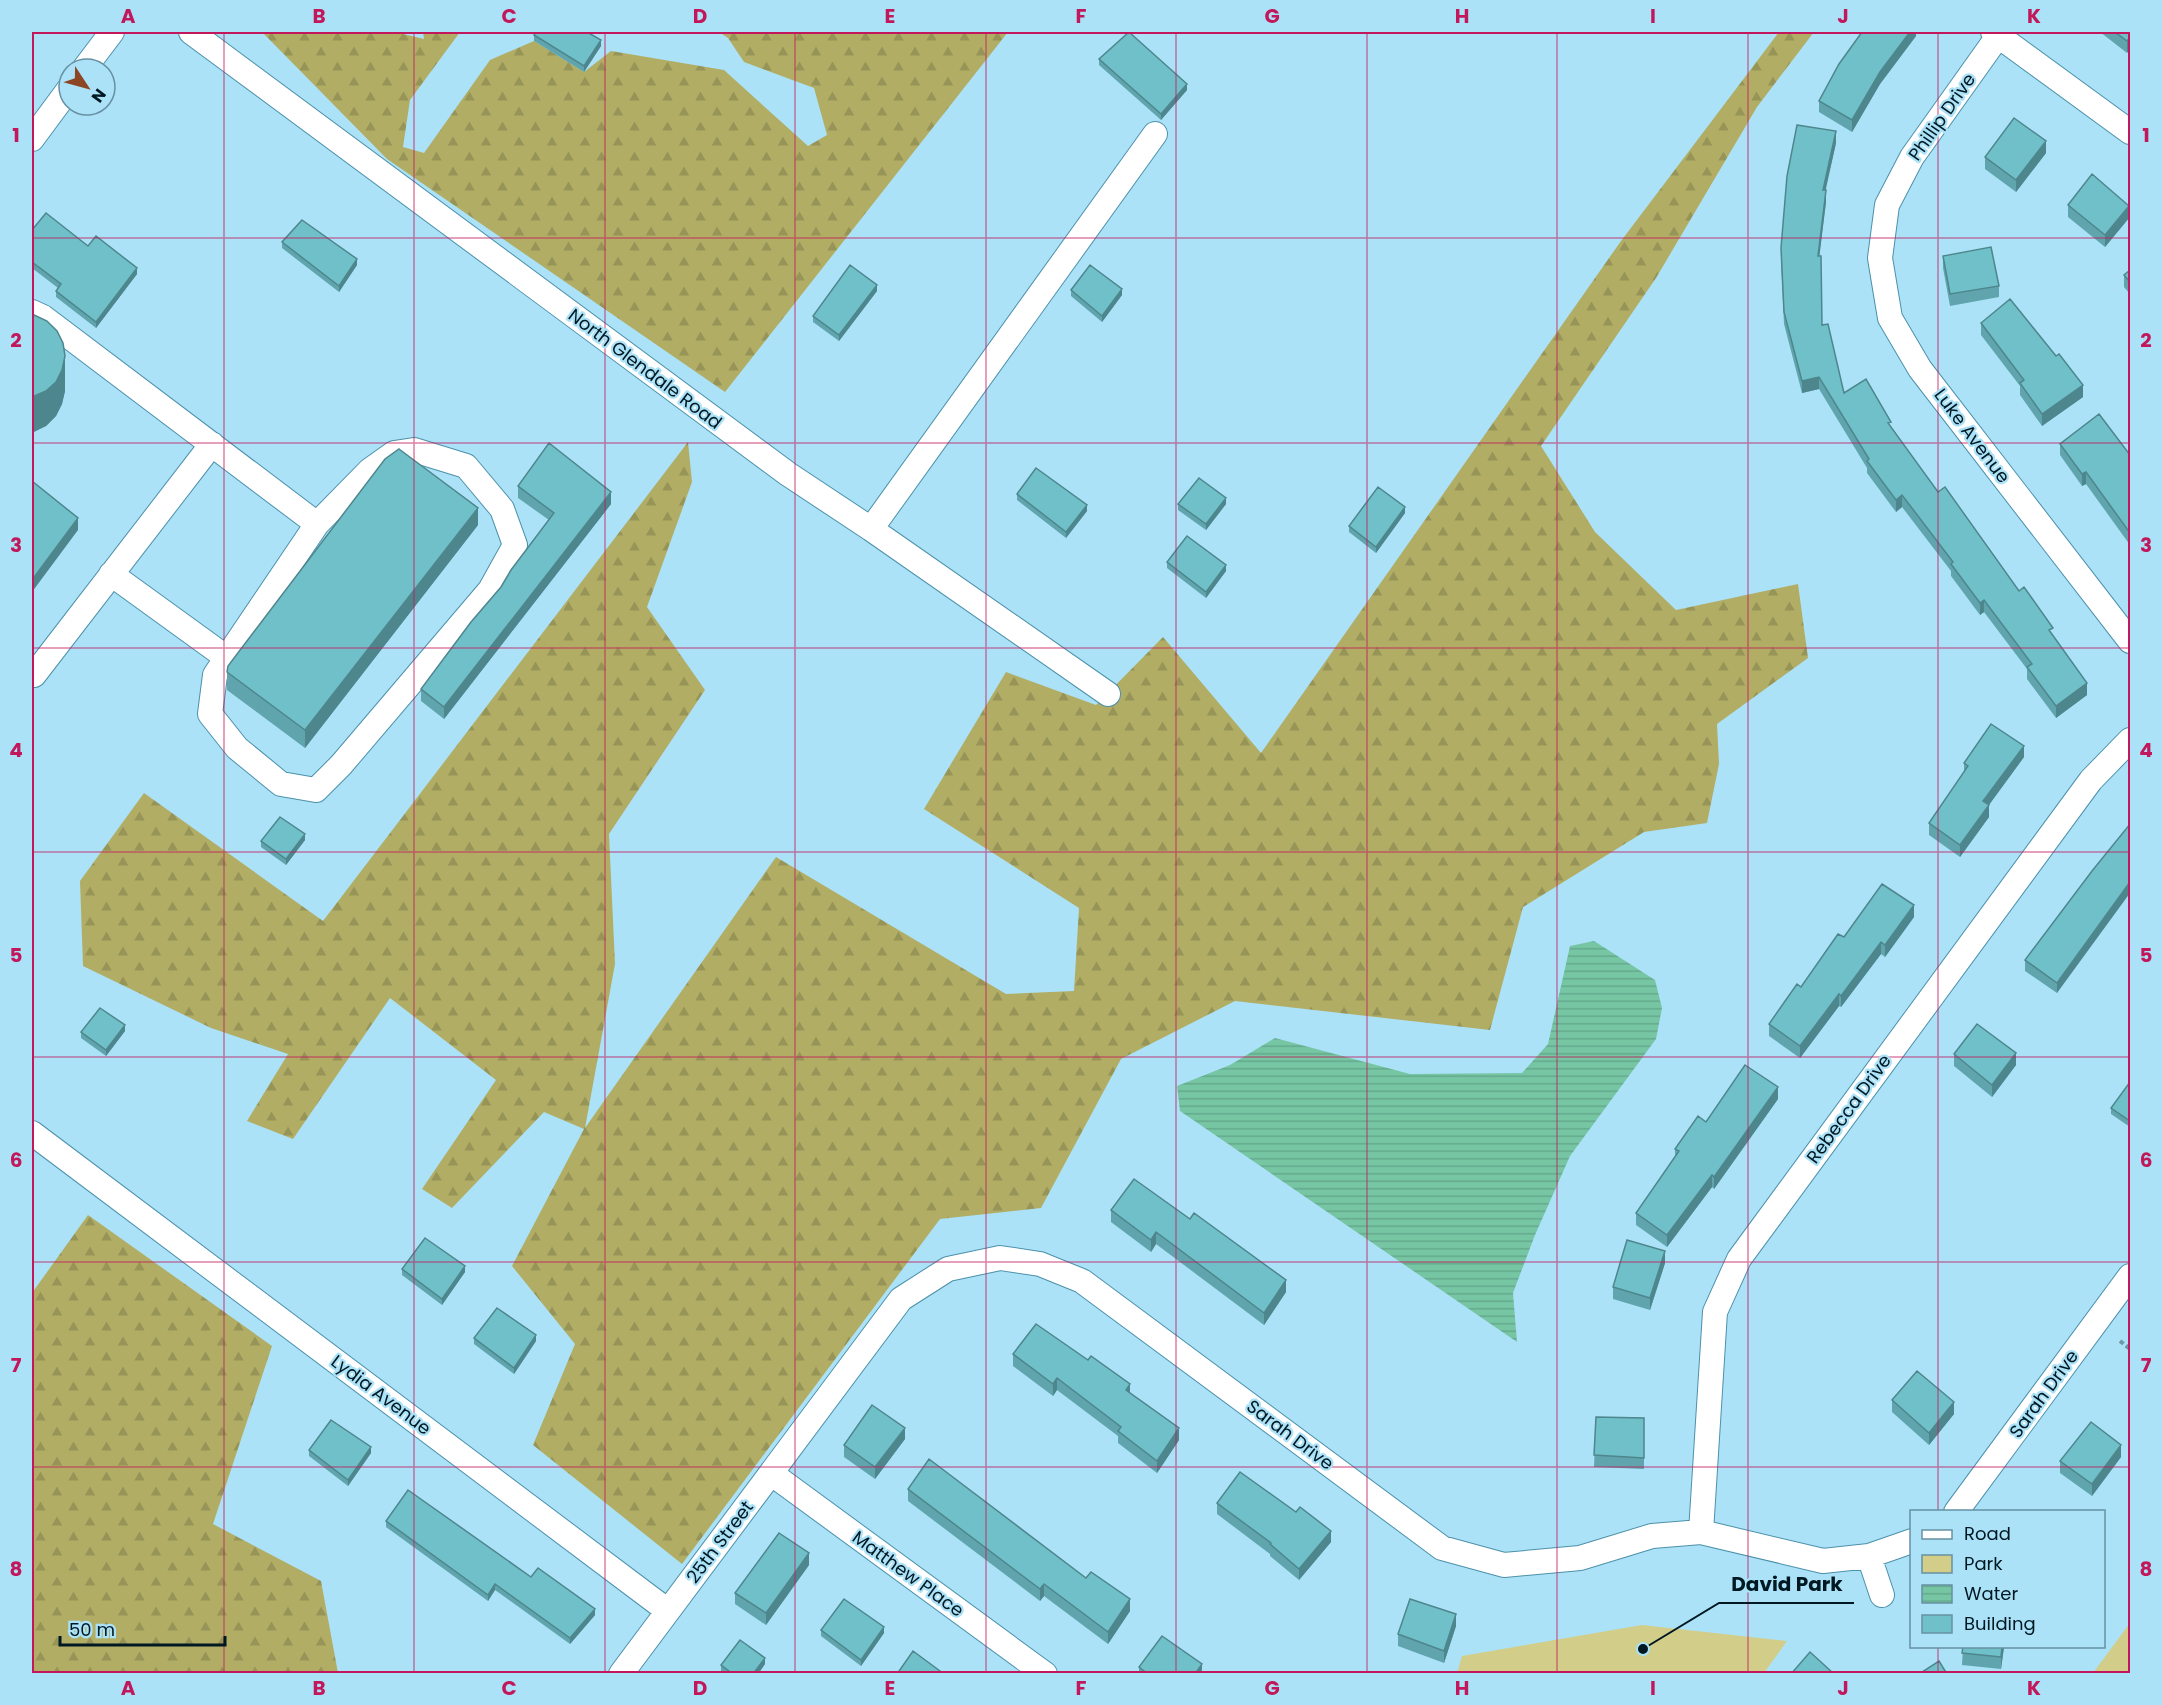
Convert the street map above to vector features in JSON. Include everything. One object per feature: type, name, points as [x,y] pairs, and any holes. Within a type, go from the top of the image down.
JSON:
[{"type":"street","points":[[93,57],[112,32]]},
{"type":"street","name":"North Glendale Road","points":[[191,32],[788,474],[1108,694]]},
{"type":"street","points":[[1998,33],[2130,132]]},
{"type":"street","name":"Phillip Drive","points":[[1887,204],[1912,157],[1998,33]]},
{"type":"street","points":[[32,139],[57,105]]},
{"type":"street","points":[[871,529],[1155,134]]},
{"type":"street","name":"Luke Avenue","points":[[1887,204],[1880,258],[1890,318],[1920,369],[2130,641]]},
{"type":"street","points":[[32,312],[43,317],[316,524]]},
{"type":"street","points":[[34,675],[212,444]]},
{"type":"street","points":[[414,450],[466,466],[502,508],[514,545],[490,590],[341,765],[316,790],[281,784],[237,748],[210,714],[215,675],[316,524],[370,470],[394,453],[414,450]]},
{"type":"street","points":[[111,574],[227,658]]},
{"type":"street","name":"Rebecca Drive","points":[[1701,1532],[1715,1312],[1739,1259],[2091,780],[2130,740]]},
{"type":"street","name":"Lydia Avenue","points":[[32,1133],[668,1611]]},
{"type":"street","name":"Sarah Drive","points":[[772,1474],[901,1299],[948,1269],[1000,1258],[1040,1264],[1082,1281],[1442,1548],[1504,1565],[1580,1558],[1652,1536],[1701,1532],[1823,1561],[1869,1556],[1910,1541]]},
{"type":"street","name":"Sarah Drive","points":[[1957,1510],[2130,1276]]},
{"type":"street","name":"25th Street","points":[[668,1611],[772,1474]]},
{"type":"street","name":"Matthew Place","points":[[772,1474],[1045,1674]]},
{"type":"street","points":[[1869,1556],[1882,1595]]},
{"type":"street","points":[[621,1674],[668,1611]]},
{"type":"path","points":[[2120,1341],[2130,1349]]},
{"type":"green space","points":[[262,32],[395,32],[424,39],[423,32],[460,32],[410,100],[403,147],[424,153],[490,60],[534,41],[584,72],[611,51],[724,70],[808,146],[827,135],[814,88],[744,62],[728,38],[719,32],[1008,32],[725,392],[387,159]]},
{"type":"green space","points":[[1779,32],[1814,32],[1757,107],[1656,278],[1541,446],[1595,532],[1676,610],[1798,584],[1808,658],[1717,724],[1719,764],[1707,823],[1644,832],[1523,907],[1490,1030],[1235,1001],[1121,1059],[1041,1208],[940,1219],[682,1564],[533,1445],[575,1344],[512,1266],[584,1129],[544,1112],[452,1208],[422,1189],[496,1080],[390,998],[293,1139],[247,1121],[288,1054],[211,1028],[83,966],[80,881],[144,793],[323,921],[688,442],[692,482],[647,607],[705,690],[609,834],[615,964],[585,1128],[776,857],[1006,994],[1074,991],[1079,908],[924,809],[1006,672],[1096,705],[1163,637],[1261,753],[1621,241]]},
{"type":"green space","points":[[88,1215],[272,1346],[213,1524],[321,1581],[338,1673],[32,1673],[32,1293]]},
{"type":"green space","points":[[2130,1623],[2130,1673],[2093,1673]]},
{"type":"green space","points":[[1642,1625],[1787,1641],[1764,1673],[1457,1673],[1462,1656]]},
{"type":"water","points":[[1594,941],[1655,980],[1662,1008],[1656,1039],[1570,1156],[1535,1235],[1513,1293],[1517,1342],[1180,1111],[1177,1086],[1230,1065],[1275,1038],[1410,1074],[1522,1073],[1548,1044],[1570,946]]},
{"type":"building","points":[[536,32],[587,32],[601,40],[584,66],[534,35]]},
{"type":"building","points":[[1129,32],[1187,84],[1161,114],[1099,59]]},
{"type":"building","points":[[1862,32],[1910,32],[1880,72],[1852,120],[1819,101],[1839,64]]},
{"type":"building","points":[[2115,32],[2130,32],[2130,37],[2127,41]]},
{"type":"building","points":[[2014,118],[2046,141],[2016,180],[1985,157]]},
{"type":"building","points":[[1797,125],[1836,131],[1823,190],[1826,190],[1818,256],[1821,256],[1822,325],[1828,324],[1844,393],[1866,379],[1891,422],[1888,423],[1938,492],[1945,487],[2019,591],[2024,587],[2053,628],[2049,630],[2087,683],[2056,706],[2027,667],[2032,664],[1984,600],[1980,603],[1951,564],[1953,562],[1902,495],[1896,500],[1867,461],[1869,459],[1819,377],[1802,381],[1784,312],[1781,248],[1787,176]]},
{"type":"building","points":[[2092,174],[2129,206],[2105,235],[2068,205]]},
{"type":"building","points":[[46,213],[88,246],[96,236],[137,268],[96,322],[56,291],[61,284],[32,262],[32,230]]},
{"type":"building","points":[[302,220],[357,259],[339,286],[282,242]]},
{"type":"building","points":[[1991,247],[1999,286],[1950,294],[1943,256]]},
{"type":"building","points":[[850,265],[877,285],[839,335],[813,316]]},
{"type":"building","points":[[1090,265],[1122,289],[1102,316],[1071,290]]},
{"type":"building","points":[[2130,270],[2130,282],[2124,275]]},
{"type":"building","points":[[2010,299],[2056,356],[2059,354],[2083,385],[2042,414],[2020,383],[2024,380],[1981,323]]},
{"type":"building","points":[[32,314],[47,321],[57,331],[63,343],[65,356],[56,382],[46,391],[32,397]]},
{"type":"building","points":[[2099,414],[2130,455],[2130,533],[2086,472],[2082,474],[2060,444]]},
{"type":"building","points":[[549,443],[611,492],[444,707],[421,689],[471,622],[501,587],[554,513],[518,486]]},
{"type":"building","points":[[399,449],[478,508],[305,730],[227,672],[228,666],[385,459]]},
{"type":"building","points":[[1036,468],[1087,505],[1066,532],[1017,494]]},
{"type":"building","points":[[1199,478],[1226,498],[1206,524],[1178,504]]},
{"type":"building","points":[[32,481],[78,518],[32,580]]},
{"type":"building","points":[[1378,487],[1405,507],[1376,547],[1349,526]]},
{"type":"building","points":[[1187,536],[1226,565],[1206,592],[1167,562]]},
{"type":"building","points":[[1991,724],[2024,746],[1983,801],[1989,805],[1960,845],[1929,823],[1968,766],[1964,763]]},
{"type":"building","points":[[280,817],[305,834],[286,859],[261,841]]},
{"type":"building","points":[[2130,824],[2130,882],[2057,983],[2025,960]]},
{"type":"building","points":[[1882,884],[1914,905],[1885,945],[1881,942],[1800,1046],[1769,1024],[1797,984],[1801,987],[1838,934],[1844,937]]},
{"type":"building","points":[[100,1008],[125,1025],[106,1050],[81,1032]]},
{"type":"building","points":[[1977,1024],[2016,1053],[1992,1085],[1954,1054]]},
{"type":"building","points":[[1745,1065],[1778,1087],[1714,1177],[1712,1175],[1667,1235],[1636,1213],[1679,1151],[1675,1149],[1698,1116],[1706,1122]]},
{"type":"building","points":[[2130,1082],[2130,1121],[2111,1108]]},
{"type":"building","points":[[1134,1179],[1190,1219],[1194,1213],[1286,1280],[1264,1313],[1156,1232],[1151,1240],[1111,1210]]},
{"type":"building","points":[[425,1238],[465,1266],[442,1299],[402,1269]]},
{"type":"building","points":[[1627,1240],[1665,1251],[1650,1298],[1613,1287]]},
{"type":"building","points":[[497,1308],[536,1335],[514,1368],[474,1338]]},
{"type":"building","points":[[1036,1324],[1088,1360],[1091,1356],[1130,1384],[1126,1390],[1179,1428],[1157,1461],[1118,1431],[1121,1427],[1057,1378],[1053,1384],[1013,1354]]},
{"type":"building","points":[[1917,1371],[1954,1402],[1929,1433],[1892,1400]]},
{"type":"building","points":[[872,1405],[905,1428],[875,1467],[844,1445]]},
{"type":"building","points":[[1596,1417],[1644,1418],[1644,1458],[1594,1455]]},
{"type":"building","points":[[331,1420],[371,1447],[348,1480],[309,1450]]},
{"type":"building","points":[[2091,1422],[2121,1445],[2092,1484],[2060,1461]]},
{"type":"building","points":[[929,1459],[1086,1578],[1091,1572],[1130,1599],[1108,1632],[1044,1584],[1040,1589],[908,1489]]},
{"type":"building","points":[[1240,1472],[1296,1512],[1300,1507],[1331,1531],[1299,1569],[1271,1543],[1217,1503]]},
{"type":"building","points":[[408,1490],[531,1577],[538,1568],[595,1609],[570,1638],[495,1584],[488,1595],[386,1521]]},
{"type":"building","points":[[779,1533],[809,1553],[766,1613],[735,1593]]},
{"type":"building","points":[[844,1599],[884,1627],[861,1660],[821,1630]]},
{"type":"building","points":[[1410,1599],[1456,1614],[1444,1651],[1398,1634]]},
{"type":"building","points":[[1162,1636],[1202,1664],[1195,1674],[1148,1674],[1139,1667]]},
{"type":"building","points":[[740,1640],[765,1658],[753,1674],[733,1674],[721,1665]]},
{"type":"building","points":[[1963,1648],[2002,1648],[2001,1657],[1962,1653]]},
{"type":"building","points":[[913,1651],[944,1674],[897,1674]]},
{"type":"building","points":[[1810,1652],[1834,1674],[1791,1674]]},
{"type":"building","points":[[1939,1661],[1947,1674],[1919,1674]]},
{"type":"place","name":"David Park","points":[[1643,1649]]}]
